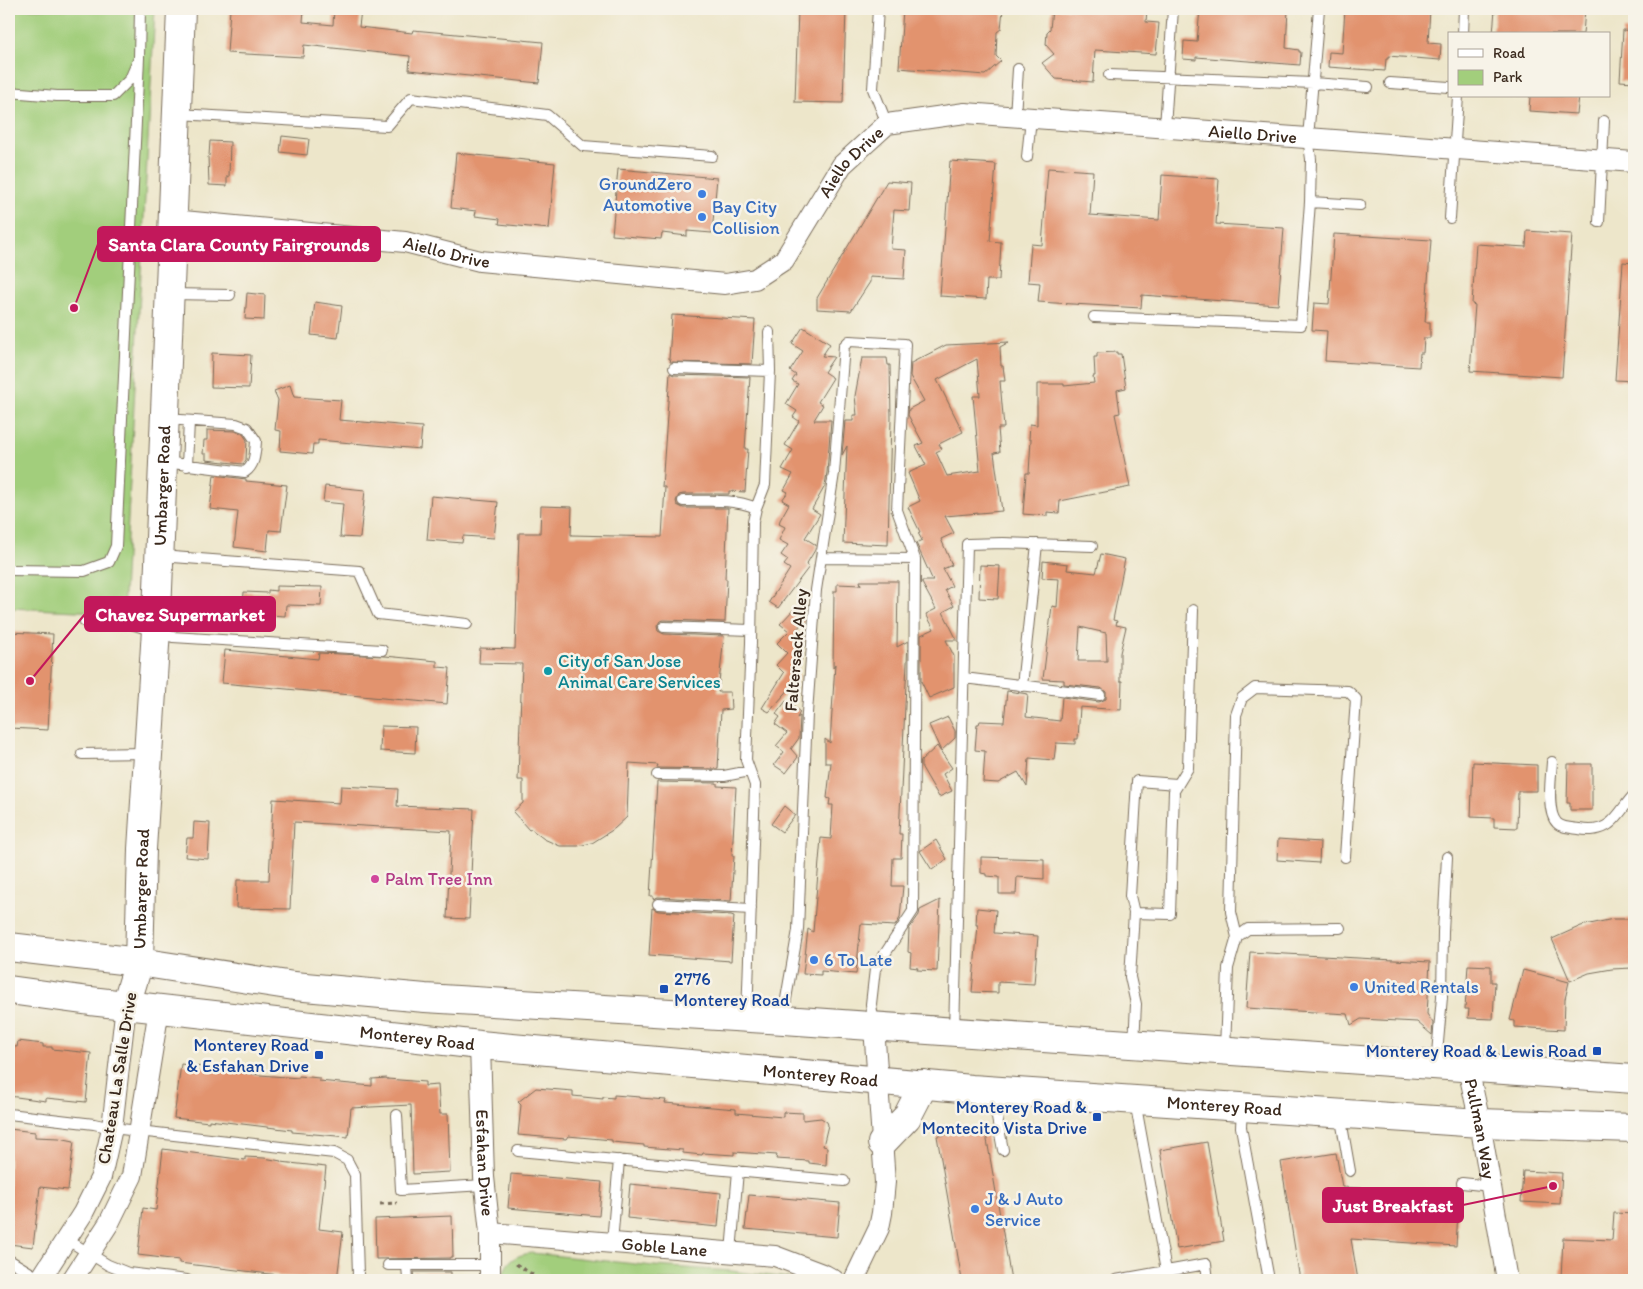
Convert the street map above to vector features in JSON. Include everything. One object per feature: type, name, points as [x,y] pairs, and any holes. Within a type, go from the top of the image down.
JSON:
[{"type":"main road","name":"Umbarger Road","points":[[139,962],[147,753],[156,631],[159,556],[175,464],[177,420],[169,294],[181,9]]},
{"type":"main road","points":[[9,947],[139,962],[294,986],[425,998],[784,1020],[1634,1079]]},
{"type":"main road","name":"Chateau La Salle Drive","points":[[126,1005],[139,962]]},
{"type":"main road","name":"Chateau La Salle Drive","points":[[139,962],[159,1008]]},
{"type":"main road","name":"Monterey Road","points":[[9,990],[480,1045],[992,1090],[1480,1123],[1634,1128]]},
{"type":"main road","points":[[882,1143],[907,1117],[924,1084]]},
{"type":"street","name":"Aiello Drive","points":[[173,220],[405,242],[480,261],[725,284],[756,280],[784,260],[842,165],[887,124],[964,113],[1634,162]]},
{"type":"street","name":"Chateau La Salle Drive","points":[[41,1280],[83,1213],[101,1178],[112,1128],[126,1005]]},
{"type":"street","name":"Chateau La Salle Drive","points":[[72,1280],[109,1223],[132,1176],[141,1130],[159,1008]]},
{"type":"street","points":[[854,1280],[875,1236],[882,1213],[885,1182],[874,1027]]},
{"type":"street","name":"Esfahan Drive","points":[[480,1045],[484,1185],[490,1232],[490,1273]]},
{"type":"street","name":"Pullman Way","points":[[1468,1068],[1480,1123],[1507,1280]]},
{"type":"street","name":"Goble Lane","points":[[490,1232],[775,1256],[834,1280]]},
{"type":"lane","points":[[9,570],[84,571],[109,562],[116,546],[140,9]]},
{"type":"lane","points":[[878,9],[873,89],[887,124]]},
{"type":"lane","points":[[1165,127],[1173,9]]},
{"type":"lane","points":[[1094,317],[1301,325],[1310,202],[1311,159],[1308,138],[1319,9]]},
{"type":"lane","points":[[1463,32],[1464,9]]},
{"type":"lane","points":[[9,92],[57,96],[113,96],[130,79],[139,58]]},
{"type":"lane","points":[[1018,69],[1027,157]]},
{"type":"lane","points":[[1109,75],[1368,87]]},
{"type":"lane","points":[[1390,83],[1448,87]]},
{"type":"lane","points":[[177,114],[387,126],[411,98],[547,115],[583,146],[712,156]]},
{"type":"lane","points":[[1450,218],[1458,98]]},
{"type":"lane","points":[[1599,222],[1604,121]]},
{"type":"lane","points":[[1310,202],[1360,205]]},
{"type":"lane","points":[[169,294],[230,295]]},
{"type":"lane","points":[[747,1018],[755,785],[746,760],[753,522],[765,485],[770,371],[769,332]]},
{"type":"lane","name":"Faltersack Alley","points":[[784,1020],[798,930],[807,713],[816,590],[834,474],[844,346],[849,341],[905,344],[897,510],[914,559]]},
{"type":"lane","points":[[674,368],[770,371]]},
{"type":"lane","points":[[175,464],[245,472],[251,468],[254,461],[256,441],[247,428],[236,424],[177,420]]},
{"type":"lane","points":[[683,501],[735,501],[756,508]]},
{"type":"lane","points":[[954,1033],[967,544],[1092,546]]},
{"type":"lane","points":[[1022,686],[1037,544]]},
{"type":"lane","points":[[159,556],[359,570],[378,614],[468,624]]},
{"type":"lane","points":[[822,558],[914,559],[912,911],[875,969],[871,1004],[874,1027]]},
{"type":"lane","points":[[1134,913],[1170,914],[1174,791],[1188,768],[1193,610]]},
{"type":"lane","points":[[85,622],[128,623],[173,637],[382,650]]},
{"type":"lane","points":[[664,627],[751,630]]},
{"type":"lane","points":[[964,678],[1100,695]]},
{"type":"lane","points":[[1225,1052],[1228,968],[1237,937],[1232,912],[1236,715],[1242,698],[1254,688],[1348,691],[1356,699],[1345,857]]},
{"type":"lane","points":[[82,754],[147,753]]},
{"type":"lane","points":[[1552,762],[1550,805],[1557,824],[1567,828],[1596,830],[1608,825],[1634,795]]},
{"type":"lane","points":[[657,775],[724,776],[750,771]]},
{"type":"lane","points":[[1134,1045],[1136,1004],[1130,977],[1134,913],[1130,896],[1137,781],[1177,784]]},
{"type":"lane","points":[[1436,1066],[1442,997],[1447,858]]},
{"type":"lane","points":[[658,904],[751,909]]},
{"type":"lane","points":[[1237,937],[1248,929],[1340,928]]},
{"type":"lane","points":[[992,1090],[1003,1150]]},
{"type":"lane","points":[[1135,1100],[1166,1271]]},
{"type":"lane","points":[[1242,1107],[1241,1127],[1269,1280]]},
{"type":"lane","points":[[9,1114],[94,1124],[112,1128],[334,1153],[347,1160],[355,1174],[358,1275],[355,1280]]},
{"type":"lane","points":[[1340,1114],[1350,1171]]},
{"type":"lane","points":[[397,1115],[401,1190],[484,1185]]},
{"type":"lane","points":[[518,1150],[844,1181]]},
{"type":"lane","points":[[612,1243],[619,1160]]},
{"type":"lane","points":[[731,1252],[738,1171]]},
{"type":"lane","points":[[1462,1183],[1491,1186]]},
{"type":"lane","points":[[66,1239],[108,1265],[128,1274],[187,1280]]},
{"type":"lane","points":[[9,1260],[41,1280]]},
{"type":"lane","points":[[1116,1280],[1206,1264],[1208,1280]]},
{"type":"lane","points":[[388,1265],[490,1273]]},
{"type":"lane","points":[[407,1265],[408,1280]]},
{"type":"path","points":[[516,1264],[541,1280]]},
{"type":"path","points":[[660,1280],[661,1273]]},
{"type":"green space","points":[[9,9],[155,9],[123,613],[9,608]]},
{"type":"green space","points":[[532,1253],[654,1266],[731,1271],[792,1280],[503,1280],[505,1268],[511,1260]]},
{"type":"building","points":[[230,9],[304,9],[303,22],[333,25],[334,9],[361,9],[359,27],[412,33],[413,30],[543,42],[539,83],[409,70],[410,56],[304,45],[303,57],[227,53]]},
{"type":"building","points":[[798,9],[846,9],[843,103],[795,102]]},
{"type":"building","points":[[903,9],[1003,9],[1001,29],[997,32],[996,56],[1001,61],[985,75],[899,68]]},
{"type":"building","points":[[1052,9],[1147,9],[1146,22],[1159,23],[1156,54],[1095,50],[1093,82],[1056,79],[1042,63],[1054,54],[1046,45]]},
{"type":"building","points":[[1200,9],[1288,9],[1286,48],[1301,52],[1300,65],[1196,57],[1196,60],[1183,59],[1184,41],[1197,42]]},
{"type":"building","points":[[1345,9],[1430,9],[1428,43],[1441,44],[1440,60],[1388,56],[1385,71],[1328,67],[1329,52],[1342,53]]},
{"type":"building","points":[[1495,9],[1585,9],[1583,32],[1493,32]]},
{"type":"building","points":[[1623,30],[1634,31],[1634,82],[1620,81]]},
{"type":"building","points":[[1530,98],[1579,98],[1577,114],[1529,111]]},
{"type":"building","points":[[282,136],[309,139],[307,155],[280,152]]},
{"type":"building","points":[[210,141],[230,142],[227,186],[209,185],[208,156]]},
{"type":"building","points":[[456,153],[555,163],[549,229],[499,224],[500,219],[475,216],[476,211],[451,208]]},
{"type":"building","points":[[950,161],[996,164],[990,241],[1001,242],[999,280],[987,280],[986,299],[940,296]]},
{"type":"building","points":[[1048,168],[1093,171],[1090,215],[1159,220],[1162,175],[1219,179],[1216,224],[1284,228],[1278,305],[1142,295],[1141,308],[1038,302],[1040,283],[1028,282],[1031,244],[1042,245]]},
{"type":"building","points":[[618,169],[717,178],[712,233],[687,231],[687,236],[662,233],[661,239],[612,235]]},
{"type":"building","points":[[887,181],[911,183],[909,211],[894,210],[891,249],[906,250],[904,279],[870,277],[870,282],[851,311],[817,309],[817,298]]},
{"type":"building","points":[[1527,231],[1572,234],[1562,377],[1470,371],[1475,305],[1472,304],[1476,244],[1526,247]]},
{"type":"building","points":[[1334,234],[1431,240],[1425,322],[1430,322],[1430,338],[1424,338],[1423,353],[1420,353],[1419,367],[1325,361],[1327,331],[1312,330],[1314,303],[1329,304]]},
{"type":"building","points":[[1623,262],[1634,263],[1634,381],[1615,380]]},
{"type":"building","points":[[247,293],[265,295],[264,320],[245,319]]},
{"type":"building","points":[[315,302],[342,306],[338,338],[311,335]]},
{"type":"building","points":[[672,315],[755,320],[752,364],[670,362]]},
{"type":"building","points":[[803,327],[830,344],[822,356],[834,357],[824,372],[833,378],[818,402],[823,405],[814,420],[831,420],[827,472],[825,486],[812,509],[820,514],[805,538],[816,545],[806,565],[809,567],[778,608],[769,602],[790,569],[784,565],[788,560],[781,555],[788,545],[779,540],[785,527],[779,524],[789,504],[782,500],[788,492],[784,490],[793,474],[782,469],[793,450],[785,445],[799,421],[793,417],[797,411],[786,404],[798,384],[792,381],[796,375],[790,371],[803,351],[792,344]]},
{"type":"building","points":[[1009,342],[1000,347],[1001,366],[1003,366],[1005,381],[1000,381],[1004,428],[998,428],[1000,452],[994,453],[1002,511],[945,516],[954,533],[941,539],[952,565],[943,569],[952,586],[945,590],[954,606],[943,612],[957,640],[946,640],[954,656],[954,687],[929,698],[921,681],[921,635],[934,629],[926,614],[936,609],[922,581],[933,581],[916,543],[922,540],[908,507],[920,501],[908,473],[926,465],[916,446],[923,443],[908,415],[909,409],[924,401],[910,376],[911,363],[946,345]],"holes":[[[977,359],[980,396],[973,396],[980,471],[947,476],[936,452],[942,449],[939,444],[963,432],[937,380]]]},
{"type":"building","points":[[1117,352],[1117,354],[1121,354],[1126,388],[1117,390],[1120,413],[1115,414],[1130,487],[1060,501],[1059,513],[1047,512],[1047,516],[1023,514],[1026,473],[1029,473],[1030,424],[1037,425],[1037,384],[1064,384],[1064,386],[1094,383],[1094,357],[1097,357],[1097,353]]},
{"type":"building","points":[[212,353],[251,355],[249,388],[211,387]]},
{"type":"building","points":[[862,358],[887,358],[888,365],[890,365],[891,418],[888,545],[843,543],[847,446],[842,455],[845,421],[853,421],[853,415],[857,415],[855,396]]},
{"type":"building","points":[[670,373],[674,375],[750,377],[745,449],[748,449],[745,492],[729,491],[729,494],[683,494],[679,495],[676,501],[677,505],[683,508],[728,508],[725,622],[664,620],[660,621],[657,626],[658,631],[664,634],[724,636],[718,692],[730,692],[731,709],[721,710],[718,769],[657,768],[658,765],[629,763],[627,817],[614,829],[592,843],[578,846],[560,846],[544,839],[531,829],[529,830],[513,812],[523,803],[523,780],[518,780],[522,664],[479,663],[480,648],[515,649],[519,533],[540,533],[541,506],[572,507],[571,535],[662,537],[665,487],[662,487]]},
{"type":"building","points":[[290,385],[294,397],[341,400],[339,420],[422,427],[420,449],[318,440],[318,444],[313,444],[312,454],[280,451],[281,431],[275,430],[278,400],[274,391]]},
{"type":"building","points":[[207,430],[235,431],[243,434],[247,440],[246,460],[243,464],[206,460],[206,454],[203,454],[204,440],[207,440]]},
{"type":"building","points":[[214,475],[246,479],[246,481],[287,485],[281,531],[269,530],[267,551],[234,547],[238,512],[210,509]]},
{"type":"building","points":[[325,486],[365,490],[360,538],[340,537],[343,504],[323,502]]},
{"type":"building","points":[[431,496],[498,502],[494,538],[463,536],[462,543],[427,540]]},
{"type":"building","points":[[1101,554],[1125,559],[1113,620],[1117,621],[1116,625],[1126,627],[1120,653],[1120,681],[1122,681],[1121,710],[1080,707],[1078,739],[1075,739],[1075,744],[1056,743],[1054,760],[1029,758],[1027,787],[1018,772],[998,783],[983,782],[985,751],[975,750],[977,724],[980,721],[1004,722],[1007,691],[1028,694],[1026,717],[1060,721],[1062,697],[1099,702],[1106,699],[1106,692],[1101,688],[1064,684],[1064,680],[1043,679],[1052,606],[1057,607],[1059,579],[1042,578],[1043,561],[1068,564],[1067,570],[1096,573]],"holes":[[[1080,627],[1106,633],[1107,661],[1078,661]]]},
{"type":"building","points":[[980,565],[1000,566],[998,599],[979,598]]},
{"type":"building","points":[[860,581],[898,581],[897,647],[908,641],[899,834],[902,834],[901,858],[893,858],[892,886],[903,886],[900,918],[895,926],[861,924],[856,974],[821,971],[821,975],[803,974],[808,929],[813,932],[821,838],[831,839],[833,805],[829,805],[830,799],[827,798],[831,763],[825,763],[825,739],[830,743],[835,664],[833,668],[834,591],[837,591],[837,584],[861,585]]},
{"type":"building","points":[[276,586],[322,587],[321,606],[286,605],[285,616],[268,615],[268,618],[242,617],[244,592],[268,593],[268,590],[276,591]]},
{"type":"building","points":[[795,608],[807,618],[796,630],[806,639],[795,651],[802,659],[792,670],[800,677],[769,712],[762,708],[784,673],[776,665],[787,653],[777,643],[789,631],[780,624]]},
{"type":"building","points":[[9,632],[53,634],[48,730],[9,728]]},
{"type":"building","points":[[225,650],[318,659],[319,653],[437,661],[437,667],[450,668],[447,704],[222,683]]},
{"type":"building","points":[[786,701],[800,712],[797,718],[800,716],[799,738],[791,749],[798,757],[786,773],[774,765],[784,752],[776,746],[787,733],[775,724],[780,717],[776,714]]},
{"type":"building","points":[[948,717],[955,731],[955,738],[941,751],[929,725]]},
{"type":"building","points":[[381,726],[416,727],[415,753],[380,751]]},
{"type":"building","points":[[937,746],[952,768],[943,774],[952,791],[939,797],[921,766],[921,761]]},
{"type":"building","points":[[1473,762],[1537,765],[1537,791],[1518,791],[1517,828],[1494,827],[1494,818],[1471,817]]},
{"type":"building","points":[[1568,764],[1592,764],[1592,810],[1570,810],[1570,803],[1567,803]]},
{"type":"building","points":[[657,782],[717,783],[717,786],[736,787],[731,901],[658,897],[653,899],[653,896],[650,896]]},
{"type":"building","points":[[341,786],[398,789],[397,806],[474,809],[469,919],[447,918],[451,831],[294,822],[290,909],[236,908],[237,880],[269,880],[273,799],[340,803]]},
{"type":"building","points":[[784,806],[795,815],[782,832],[771,824]]},
{"type":"building","points":[[194,822],[210,823],[208,859],[185,857],[187,838],[193,838]]},
{"type":"building","points":[[1278,839],[1320,842],[1319,863],[1277,860]]},
{"type":"building","points":[[936,840],[947,859],[932,870],[920,851]]},
{"type":"building","points":[[981,857],[1044,859],[1044,879],[1017,877],[1016,894],[999,894],[999,877],[986,876],[986,874],[981,873]]},
{"type":"building","points":[[940,900],[937,971],[917,970],[918,968],[910,967],[911,953],[908,952],[909,929],[919,915],[920,910]]},
{"type":"building","points":[[652,908],[658,911],[734,916],[731,961],[649,955]]},
{"type":"building","points":[[977,908],[996,910],[994,933],[1038,936],[1034,984],[998,982],[998,993],[972,992],[978,925],[976,925]]},
{"type":"building","points":[[1613,919],[1632,919],[1632,968],[1589,973],[1570,981],[1552,939],[1581,926]]},
{"type":"building","points":[[1250,952],[1430,962],[1427,1014],[1433,1023],[1432,1035],[1417,1022],[1361,1019],[1351,1025],[1348,1014],[1246,1008]]},
{"type":"building","points":[[1468,965],[1491,966],[1491,982],[1495,982],[1493,1019],[1468,1018],[1469,1009],[1465,1009]]},
{"type":"building","points":[[1523,970],[1569,982],[1565,999],[1564,1030],[1514,1027],[1514,1021],[1510,1020]]},
{"type":"building","points":[[18,1041],[43,1044],[43,1047],[52,1047],[52,1049],[91,1053],[86,1102],[46,1098],[46,1101],[9,1096],[9,1046],[17,1047]]},
{"type":"building","points":[[181,1064],[260,1075],[299,1078],[299,1076],[319,1078],[319,1081],[372,1086],[372,1079],[387,1078],[425,1082],[425,1086],[438,1085],[440,1114],[448,1114],[450,1172],[413,1174],[411,1105],[351,1108],[348,1137],[292,1132],[292,1130],[209,1120],[209,1122],[174,1118]]},
{"type":"building","points":[[536,1088],[573,1091],[573,1096],[603,1099],[603,1097],[614,1098],[614,1095],[666,1100],[665,1103],[736,1109],[736,1113],[783,1117],[783,1112],[803,1113],[803,1120],[821,1118],[827,1122],[823,1146],[827,1147],[826,1165],[809,1163],[809,1161],[776,1159],[777,1155],[734,1152],[734,1155],[703,1153],[702,1155],[683,1153],[683,1150],[612,1142],[612,1140],[568,1136],[566,1139],[518,1135],[521,1105],[518,1102]]},
{"type":"building","points":[[985,1128],[1011,1280],[962,1280],[937,1136]]},
{"type":"building","points":[[9,1129],[35,1132],[35,1137],[74,1141],[68,1190],[40,1187],[33,1247],[9,1244]]},
{"type":"building","points":[[1207,1142],[1224,1241],[1177,1249],[1160,1150]]},
{"type":"building","points":[[163,1149],[245,1160],[245,1157],[264,1158],[281,1162],[326,1167],[319,1229],[343,1232],[337,1280],[277,1276],[179,1263],[179,1260],[138,1255],[143,1208],[156,1210]]},
{"type":"building","points":[[1336,1153],[1342,1187],[1459,1194],[1456,1246],[1351,1239],[1358,1280],[1300,1280],[1281,1162]]},
{"type":"building","points":[[1523,1171],[1562,1173],[1560,1204],[1521,1202]]},
{"type":"building","points":[[511,1174],[602,1182],[599,1216],[508,1208]]},
{"type":"building","points":[[630,1184],[721,1193],[718,1227],[627,1218]]},
{"type":"building","points":[[749,1195],[840,1203],[837,1237],[745,1229]]},
{"type":"building","points":[[1614,1213],[1634,1214],[1634,1280],[1566,1280],[1561,1278],[1563,1238],[1612,1240]]},
{"type":"building","points":[[452,1216],[453,1257],[376,1259],[375,1219]]},
{"type":"building","points":[[414,1272],[451,1272],[451,1280],[415,1280]]},
{"type":"place","name":"GroundZero Automotive","points":[[702,194]]},
{"type":"place","name":"Bay City Collision","points":[[702,217]]},
{"type":"place","name":"Santa Clara County Fairgrounds","points":[[74,308]]},
{"type":"place","name":"City of San Jose Animal Care Services","points":[[548,671]]},
{"type":"place","name":"Chavez Supermarket","points":[[30,681]]},
{"type":"place","name":"Palm Tree Inn","points":[[375,879]]},
{"type":"place","name":"6 To Late","points":[[814,960]]},
{"type":"place","name":"United Rentals","points":[[1354,987]]},
{"type":"place","name":"2776 Monterey Road","points":[[664,989]]},
{"type":"place","name":"Monterey Road & Lewis Road","points":[[1597,1051]]},
{"type":"place","name":"Monterey Road & Esfahan Drive","points":[[319,1055]]},
{"type":"place","name":"Monterey Road & Montecito Vista Drive","points":[[1097,1117]]},
{"type":"place","name":"Just Breakfast","points":[[1553,1186]]},
{"type":"place","name":"J & J Auto Service","points":[[975,1209]]}]
